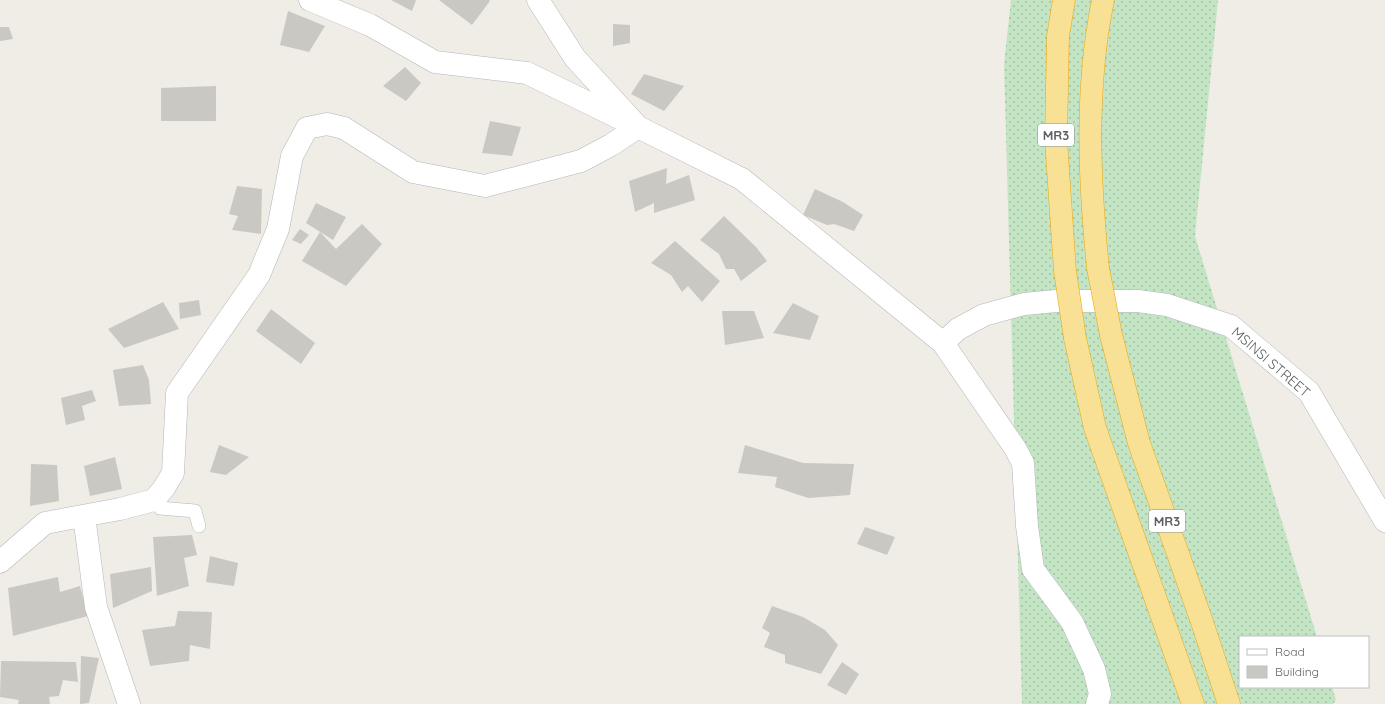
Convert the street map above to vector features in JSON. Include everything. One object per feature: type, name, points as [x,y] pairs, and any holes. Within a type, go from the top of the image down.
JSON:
[{"type":"highway","name":"MR3","points":[[1064,0],[1058,36],[1056,140],[1065,271],[1074,338],[1094,428],[1193,704]]},
{"type":"highway","name":"MR3","points":[[1103,0],[1097,26],[1090,115],[1093,217],[1098,268],[1111,335],[1139,443],[1202,622],[1229,704]]},
{"type":"street","points":[[310,0],[370,25],[435,62],[527,73],[742,179],[943,343],[1024,463],[1027,526],[1033,569],[1072,622],[1094,669],[1100,694],[1097,704]]},
{"type":"street","points":[[538,0],[575,58],[638,127]]},
{"type":"street","points":[[0,562],[45,523],[120,509],[154,500],[164,488],[174,473],[177,393],[259,275],[278,229],[292,156],[307,128],[327,124],[344,128],[413,172],[485,186],[581,162],[611,145],[638,127]]},
{"type":"street","name":"MSINSI STREET","points":[[943,343],[958,328],[984,315],[1024,304],[1056,301],[1138,301],[1167,305],[1232,326],[1309,392],[1385,521]]},
{"type":"street","points":[[84,516],[96,607],[129,704]]},
{"type":"lane","points":[[154,500],[160,508],[195,511],[199,526]]},
{"type":"green space","points":[[1011,0],[1218,0],[1195,236],[1317,636],[1239,636],[1239,688],[1332,688],[1336,700],[1333,704],[1022,704],[1004,64]]},
{"type":"building","points":[[391,0],[416,0],[412,11]]},
{"type":"building","points":[[439,0],[489,0],[490,1],[472,25]]},
{"type":"building","points":[[288,11],[325,26],[309,52],[280,45]]},
{"type":"building","points":[[613,24],[630,25],[630,43],[613,46]]},
{"type":"building","points":[[0,27],[9,27],[13,39],[0,41]]},
{"type":"building","points":[[405,67],[421,83],[406,101],[383,86]]},
{"type":"building","points":[[644,74],[684,86],[664,111],[631,94]]},
{"type":"building","points":[[216,86],[216,121],[161,121],[161,88]]},
{"type":"building","points":[[490,121],[521,127],[512,156],[482,153]]},
{"type":"building","points":[[667,168],[666,184],[689,175],[695,200],[654,213],[654,203],[635,212],[629,181]]},
{"type":"building","points":[[237,186],[262,189],[261,234],[232,230],[238,216],[229,214]]},
{"type":"building","points":[[815,189],[843,202],[863,215],[854,231],[834,224],[827,225],[803,215]]},
{"type":"building","points":[[316,203],[346,217],[333,240],[306,223]]},
{"type":"building","points":[[724,216],[756,247],[767,261],[741,281],[734,269],[726,269],[719,254],[700,240]]},
{"type":"building","points":[[362,224],[382,244],[346,286],[302,261],[320,232],[336,249]]},
{"type":"building","points":[[300,229],[309,235],[301,244],[292,240]]},
{"type":"building","points":[[675,241],[720,281],[702,302],[688,286],[682,292],[671,275],[651,263]]},
{"type":"building","points":[[199,300],[201,315],[180,319],[179,303]]},
{"type":"building","points":[[163,302],[179,329],[124,348],[108,329]]},
{"type":"building","points":[[793,303],[819,316],[810,340],[773,333]]},
{"type":"building","points":[[271,309],[315,343],[301,364],[256,331]]},
{"type":"building","points":[[722,311],[754,311],[764,338],[725,345]]},
{"type":"building","points":[[143,365],[149,380],[151,404],[119,406],[113,370]]},
{"type":"building","points":[[92,390],[96,401],[82,406],[85,420],[66,425],[61,398]]},
{"type":"building","points":[[219,445],[249,457],[226,475],[210,472]]},
{"type":"building","points":[[745,445],[803,463],[854,464],[850,495],[808,498],[775,487],[777,477],[738,473]]},
{"type":"building","points":[[115,457],[122,489],[90,496],[84,466]]},
{"type":"building","points":[[31,464],[57,465],[59,501],[30,506]]},
{"type":"building","points":[[865,527],[895,537],[887,555],[857,544]]},
{"type":"building","points":[[192,535],[197,555],[184,558],[189,586],[157,596],[153,537]]},
{"type":"building","points":[[210,556],[238,563],[234,586],[206,582]]},
{"type":"building","points":[[151,567],[152,591],[113,608],[110,574]]},
{"type":"building","points":[[58,577],[60,592],[80,586],[88,616],[13,636],[8,588]]},
{"type":"building","points":[[772,606],[803,617],[825,630],[838,645],[821,674],[785,663],[785,655],[764,647],[770,633],[762,628]]},
{"type":"building","points":[[178,611],[212,612],[210,649],[190,645],[189,661],[150,666],[142,630],[175,626]]},
{"type":"building","points":[[81,656],[99,658],[89,703],[80,704]]},
{"type":"building","points":[[1,661],[76,662],[78,682],[63,680],[59,696],[49,697],[50,704],[18,704],[19,700],[0,697]]},
{"type":"building","points":[[842,662],[859,674],[846,695],[827,685]]}]
